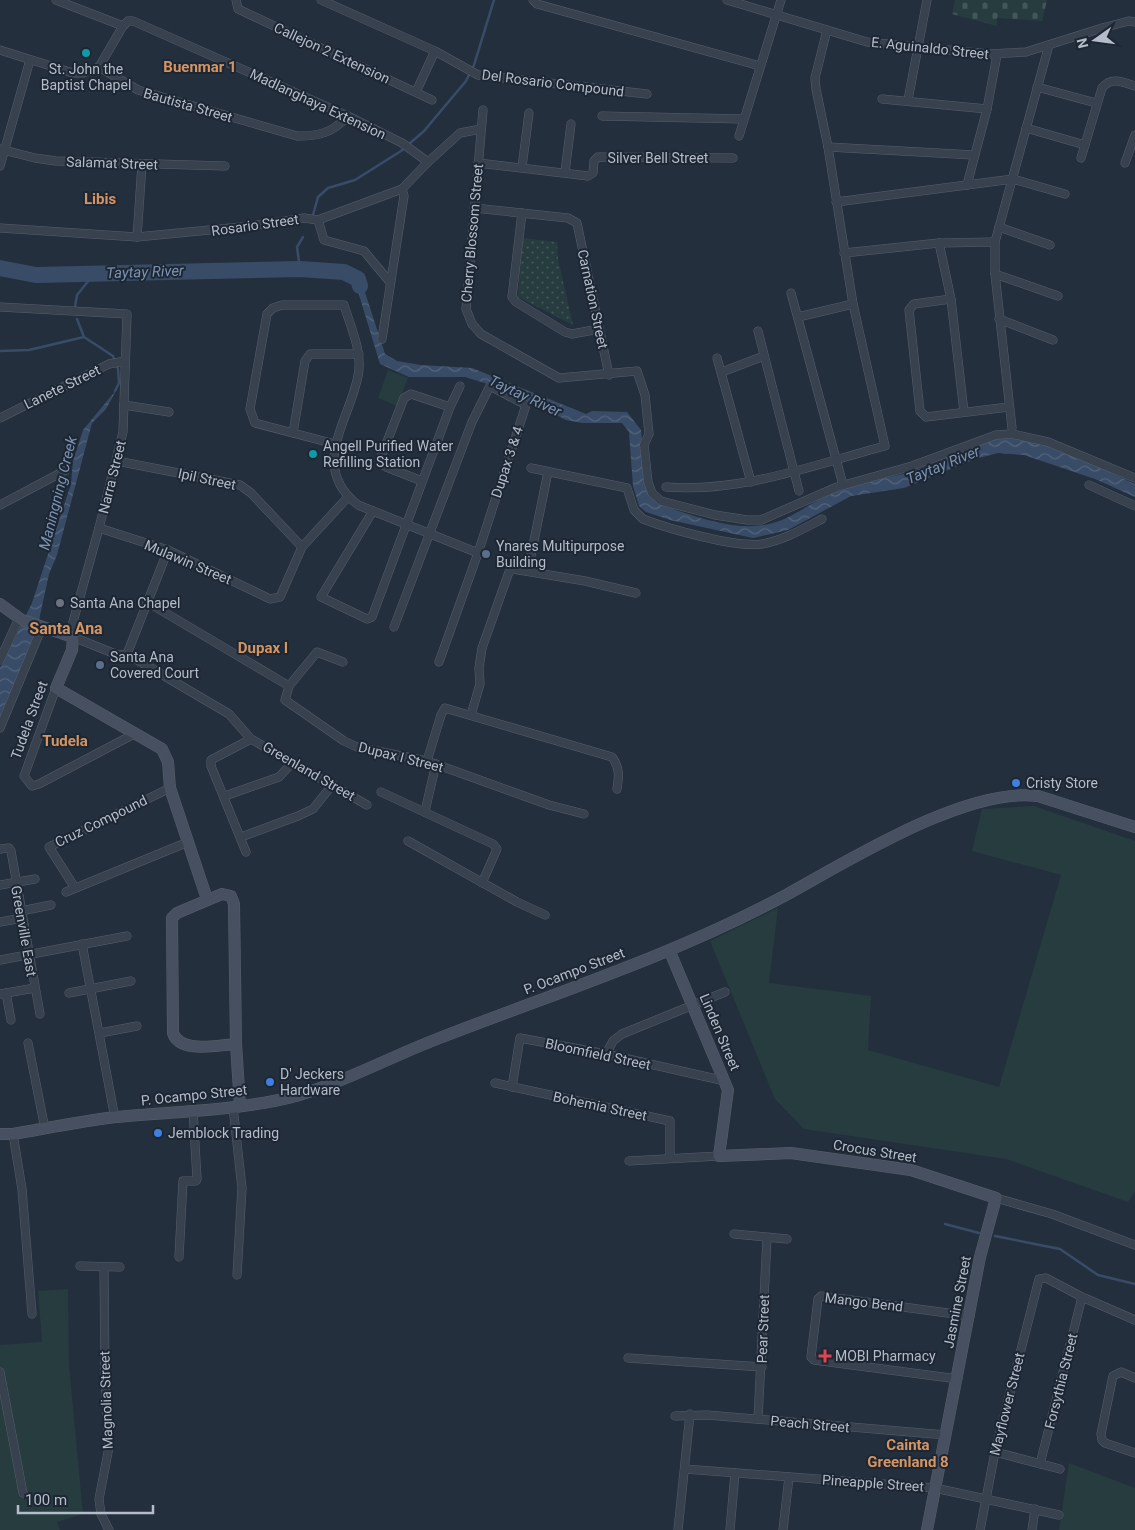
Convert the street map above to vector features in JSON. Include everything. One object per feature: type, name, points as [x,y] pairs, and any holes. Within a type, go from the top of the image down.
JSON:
[{"type":"street","points":[[0,50],[73,73],[84,73],[99,67],[123,26],[80,4],[56,0]]},
{"type":"street","name":"Del Rosario Compound","points":[[320,0],[434,51],[478,75],[647,94]]},
{"type":"street","points":[[533,0],[537,4],[760,66]]},
{"type":"street","name":"E. Aguinaldo Street","points":[[727,0],[867,42],[997,55],[1026,52],[1102,28],[1129,21],[1135,22]]},
{"type":"street","points":[[738,136],[781,0]]},
{"type":"street","points":[[908,100],[927,0]]},
{"type":"street","name":"Callejon 2 Extension","points":[[236,1],[238,9],[432,100]]},
{"type":"street","name":"Madlanghaya Extension","points":[[123,26],[128,21],[133,21],[348,116],[402,143],[428,162]]},
{"type":"street","points":[[666,487],[710,488],[752,482],[885,446],[853,304],[815,78],[827,30]]},
{"type":"street","points":[[1012,428],[999,319],[995,274],[995,242],[1048,45]]},
{"type":"street","points":[[416,92],[434,51]]},
{"type":"street","points":[[967,185],[987,109],[997,55]]},
{"type":"street","points":[[0,166],[2,150],[30,60]]},
{"type":"street","name":"Bautista Street","points":[[99,67],[138,90],[297,136],[310,136],[336,130],[348,116]]},
{"type":"street","points":[[1081,158],[1096,103],[1106,83],[1115,80],[1135,86]]},
{"type":"street","points":[[1037,87],[1096,103]]},
{"type":"street","points":[[882,99],[987,109]]},
{"type":"street","name":"Cherry Blossom Street","points":[[483,110],[466,310],[472,324],[481,334],[559,378],[610,375],[637,371],[645,395],[649,434],[644,445],[648,482],[652,493],[662,501],[715,515],[747,520],[761,520],[836,487],[912,466],[996,434],[1012,434],[1048,442],[1135,478]]},
{"type":"street","points":[[522,167],[529,113]]},
{"type":"street","points":[[602,116],[744,119]]},
{"type":"street","points":[[565,172],[571,124]]},
{"type":"street","points":[[1026,128],[1085,146]]},
{"type":"street","name":"Rosario Street","points":[[0,228],[137,237],[251,226],[304,218],[318,220],[402,189],[428,162],[460,134],[481,129]]},
{"type":"street","points":[[1126,163],[1132,151],[1135,135]]},
{"type":"street","points":[[828,147],[974,155]]},
{"type":"street","name":"Salamat Street","points":[[2,150],[56,161],[225,166]]},
{"type":"street","name":"Silver Bell Street","points":[[478,163],[591,175],[593,173],[594,161],[598,157],[733,158]]},
{"type":"street","points":[[137,237],[142,165]]},
{"type":"street","points":[[836,202],[1013,179],[1065,194]]},
{"type":"street","points":[[382,339],[389,281],[404,196],[402,189]]},
{"type":"street","points":[[474,208],[522,213],[512,297],[516,302],[565,332],[572,334],[599,329]]},
{"type":"street","name":"Carnation Street","points":[[522,213],[568,218],[577,223],[610,375]]},
{"type":"street","points":[[318,220],[324,240],[364,251],[389,281]]},
{"type":"street","points":[[999,227],[1050,245]]},
{"type":"street","points":[[844,253],[939,242],[995,242]]},
{"type":"street","points":[[939,242],[951,299],[964,412]]},
{"type":"street","points":[[995,274],[1058,296]]},
{"type":"street","points":[[791,293],[842,481]]},
{"type":"street","points":[[951,299],[914,304],[909,310],[920,411],[926,417],[1009,407]]},
{"type":"street","points":[[798,317],[853,304]]},
{"type":"street","points":[[335,444],[255,424],[250,409],[267,314],[273,308],[282,305],[344,306],[359,354],[358,375],[335,444],[333,464],[335,477],[348,497],[358,505],[430,532],[478,553]]},
{"type":"street","name":"Narra Street","points":[[0,307],[127,314],[121,361],[124,405],[122,432],[99,528],[73,622],[73,637]]},
{"type":"street","points":[[999,319],[1053,340]]},
{"type":"street","points":[[758,331],[799,491]]},
{"type":"street","points":[[293,433],[305,362],[310,354],[359,354]]},
{"type":"street","points":[[722,372],[764,356]]},
{"type":"street","points":[[717,358],[752,482]]},
{"type":"street","name":"Lanete Street","points":[[0,418],[109,364],[121,361]]},
{"type":"street","points":[[372,511],[321,597],[367,619],[372,616],[450,407],[460,386]]},
{"type":"street","name":"Dupax 3 & 4","points":[[394,627],[472,422],[490,386],[526,404],[478,553],[439,662]]},
{"type":"street","points":[[422,481],[386,467],[382,464],[381,457],[404,398],[411,394],[450,407]]},
{"type":"street","points":[[124,405],[169,412]]},
{"type":"street","name":"Ipil Street","points":[[116,461],[240,485],[251,493],[302,548]]},
{"type":"street","points":[[531,468],[626,488],[634,510],[643,519],[724,540],[761,544],[793,534],[822,519]]},
{"type":"street","points":[[0,505],[66,470]]},
{"type":"street","points":[[528,570],[548,472]]},
{"type":"street","points":[[1089,485],[1135,506]]},
{"type":"street","points":[[302,548],[348,497]]},
{"type":"street","name":"Mulawin Street","points":[[99,528],[168,550],[270,598],[276,599],[280,596],[302,548]]},
{"type":"street","points":[[127,654],[168,550]]},
{"type":"street","points":[[471,715],[480,684],[482,648],[509,572],[513,569],[528,570],[636,593]]},
{"type":"street","points":[[148,602],[289,686],[317,652],[343,662]]},
{"type":"street","points":[[0,604],[21,619],[73,637]]},
{"type":"street","points":[[0,660],[21,619]]},
{"type":"street","points":[[0,728],[41,626]]},
{"type":"street","name":"Greenland Street","points":[[73,637],[118,654],[127,654],[228,714],[251,738],[367,804]]},
{"type":"street","name":"Tudela Street","points":[[73,637],[72,650],[24,776],[32,786],[39,784],[136,733]]},
{"type":"street","name":"Dupax I Street","points":[[289,686],[284,697],[287,703],[344,741],[357,746],[427,761],[549,805],[584,814]]},
{"type":"street","points":[[56,688],[162,749],[168,762],[170,788],[207,899]]},
{"type":"street","points":[[427,761],[441,714],[445,708],[612,757],[618,765],[617,789]]},
{"type":"street","points":[[246,852],[225,796],[211,766],[211,760],[251,738]]},
{"type":"street","points":[[225,796],[279,777],[293,762]]},
{"type":"street","points":[[425,811],[436,764]]},
{"type":"street","points":[[241,838],[298,816],[313,808],[333,784]]},
{"type":"street","name":"Cruz Compound","points":[[75,888],[49,847],[170,788]]},
{"type":"street","points":[[381,792],[494,844],[497,849],[482,883]]},
{"type":"street","name":"P. Ocampo Street","points":[[0,1134],[13,1134],[115,1118],[237,1106],[296,1096],[436,1039],[670,952],[752,914],[882,844],[942,815],[979,802],[1021,794],[1038,796],[1135,827]]},
{"type":"street","points":[[408,841],[482,883],[546,915]]},
{"type":"street","points":[[66,892],[188,842]]},
{"type":"street","name":"Greenville East","points":[[0,849],[9,848],[40,1014]]},
{"type":"street","points":[[0,885],[34,879]]},
{"type":"street","points":[[236,1044],[185,1045],[175,1039],[173,1032],[172,918],[177,913],[222,894],[228,894],[234,899],[237,1106],[242,1188],[237,1275]]},
{"type":"street","points":[[0,922],[51,905]]},
{"type":"street","points":[[0,960],[127,936]]},
{"type":"street","points":[[82,944],[92,988],[115,1118]]},
{"type":"street","name":"Linden Street","points":[[670,952],[728,1090],[719,1156]]},
{"type":"street","points":[[69,993],[131,980]]},
{"type":"street","points":[[11,1020],[3,994],[35,988]]},
{"type":"street","points":[[606,1054],[613,1041],[622,1034],[724,992]]},
{"type":"street","points":[[100,1033],[137,1026]]},
{"type":"street","name":"Bloomfield Street","points":[[512,1087],[520,1038],[606,1054],[725,1081]]},
{"type":"street","points":[[28,1043],[45,1129]]},
{"type":"street","name":"Bohemia Street","points":[[495,1084],[670,1121],[670,1158]]},
{"type":"street","points":[[179,1257],[183,1181],[196,1181],[197,1178],[193,1110]]},
{"type":"street","points":[[13,1134],[22,1188],[32,1314]]},
{"type":"street","name":"Crocus Street","points":[[629,1161],[791,1153],[911,1170],[1052,1214],[1135,1244]]},
{"type":"street","name":"Jasmine Street","points":[[927,1530],[958,1379],[980,1257],[996,1198]]},
{"type":"street","points":[[734,1234],[787,1239]]},
{"type":"street","name":"Pear Street","points":[[758,1419],[762,1367],[766,1238]]},
{"type":"street","points":[[80,1266],[120,1266]]},
{"type":"street","name":"Magnolia Street","points":[[104,1267],[105,1379],[109,1447],[99,1499],[101,1514],[108,1530]]},
{"type":"street","name":"Mayflower Street","points":[[980,1530],[995,1452],[1039,1279],[1046,1278],[1082,1298]]},
{"type":"street","name":"Mango Bend","points":[[958,1379],[812,1359],[818,1298],[820,1296],[970,1316]]},
{"type":"street","points":[[1082,1298],[1135,1320]]},
{"type":"street","name":"Forsythia Street","points":[[1040,1464],[1082,1298]]},
{"type":"street","points":[[628,1358],[762,1367]]},
{"type":"street","points":[[0,1372],[23,1493]]},
{"type":"street","points":[[1135,1378],[1121,1372],[1113,1376],[1101,1434],[1102,1440],[1105,1443],[1135,1454]]},
{"type":"street","points":[[678,1530],[690,1414]]},
{"type":"street","name":"Peach Street","points":[[675,1416],[690,1414],[946,1435]]},
{"type":"street","points":[[995,1452],[1060,1469]]},
{"type":"street","name":"Pineapple Street","points":[[685,1469],[935,1488],[1059,1515]]},
{"type":"street","points":[[730,1530],[735,1473]]},
{"type":"street","points":[[782,1530],[789,1478]]},
{"type":"street","points":[[1032,1530],[1035,1509]]},
{"type":"green space","points":[[955,0],[1047,0],[1042,21],[997,18],[997,26],[952,14]]},
{"type":"green space","points":[[522,238],[557,242],[558,259],[573,325],[518,297]]},
{"type":"green space","points":[[388,370],[408,378],[397,406],[378,398]]},
{"type":"green space","points":[[1034,806],[1135,841],[1135,1191],[1128,1202],[1006,1159],[804,1129],[775,1099],[710,941],[778,908],[769,983],[871,996],[868,1050],[999,1087],[1061,875],[972,851],[982,809]]},
{"type":"green space","points":[[68,1289],[69,1365],[83,1514],[57,1522],[60,1530],[0,1530],[0,1345],[42,1342],[38,1291]]},
{"type":"green space","points":[[1069,1463],[1135,1488],[1135,1530],[1059,1530]]},
{"type":"water","points":[[344,272],[361,280],[385,354],[397,361],[421,365],[472,368],[586,414],[592,411],[627,412],[641,430],[645,471],[661,505],[705,519],[721,523],[752,526],[782,520],[842,489],[919,469],[978,444],[1008,438],[1039,443],[1090,462],[1135,484],[1135,497],[1095,479],[1024,455],[998,453],[975,459],[904,488],[851,496],[788,530],[753,538],[670,520],[646,512],[639,506],[633,486],[629,432],[622,423],[582,423],[566,420],[536,404],[488,384],[465,377],[409,377],[380,364],[356,285],[352,278]]},
{"type":"water","points":[[117,389],[106,409],[92,423],[57,555],[49,574],[36,634],[0,720],[0,668],[32,603],[71,484],[73,461],[83,430]]},
{"type":"waterway","points":[[313,215],[318,197],[328,188],[355,180],[401,151],[424,131],[466,81],[474,65],[494,0]]},
{"type":"waterway","points":[[300,269],[297,247],[303,237]]},
{"type":"waterway","name":"Taytay River","points":[[0,268],[36,275],[300,269],[344,272],[358,279],[360,286]]},
{"type":"waterway","name":"Maningning Creek","points":[[75,307],[77,295],[94,274]]},
{"type":"waterway","name":"Maningning Creek","points":[[77,319],[84,337],[113,356],[118,369],[119,383],[115,391]]},
{"type":"waterway","points":[[0,351],[29,350],[84,337]]},
{"type":"waterway","points":[[945,1224],[979,1233]]},
{"type":"waterway","points":[[995,1236],[1060,1249],[1098,1275],[1135,1284]]},
{"type":"place","name":"St. John the Baptist Chapel","points":[[86,53]]},
{"type":"place","name":"Angell Purified Water Refilling Station","points":[[313,454]]},
{"type":"place","name":"Ynares Multipurpose Building","points":[[486,554]]},
{"type":"place","name":"Santa Ana Chapel","points":[[60,603]]},
{"type":"place","name":"Santa Ana Covered Court","points":[[100,665]]},
{"type":"place","name":"Cristy Store","points":[[1016,783]]},
{"type":"place","name":"D' Jeckers Hardware","points":[[270,1082]]},
{"type":"place","name":"Jemblock Trading","points":[[158,1133]]},
{"type":"place","name":"MOBI Pharmacy","points":[[825,1356]]},
{"type":"district","name":"Buenmar 1","points":[[200,67]]},
{"type":"district","name":"Libis","points":[[100,199]]},
{"type":"district","name":"Santa Ana","points":[[66,628]]},
{"type":"district","name":"Dupax I","points":[[263,648]]},
{"type":"district","name":"Tudela","points":[[65,741]]},
{"type":"district","name":"Cainta Greenland 8","points":[[908,1454]]}]
